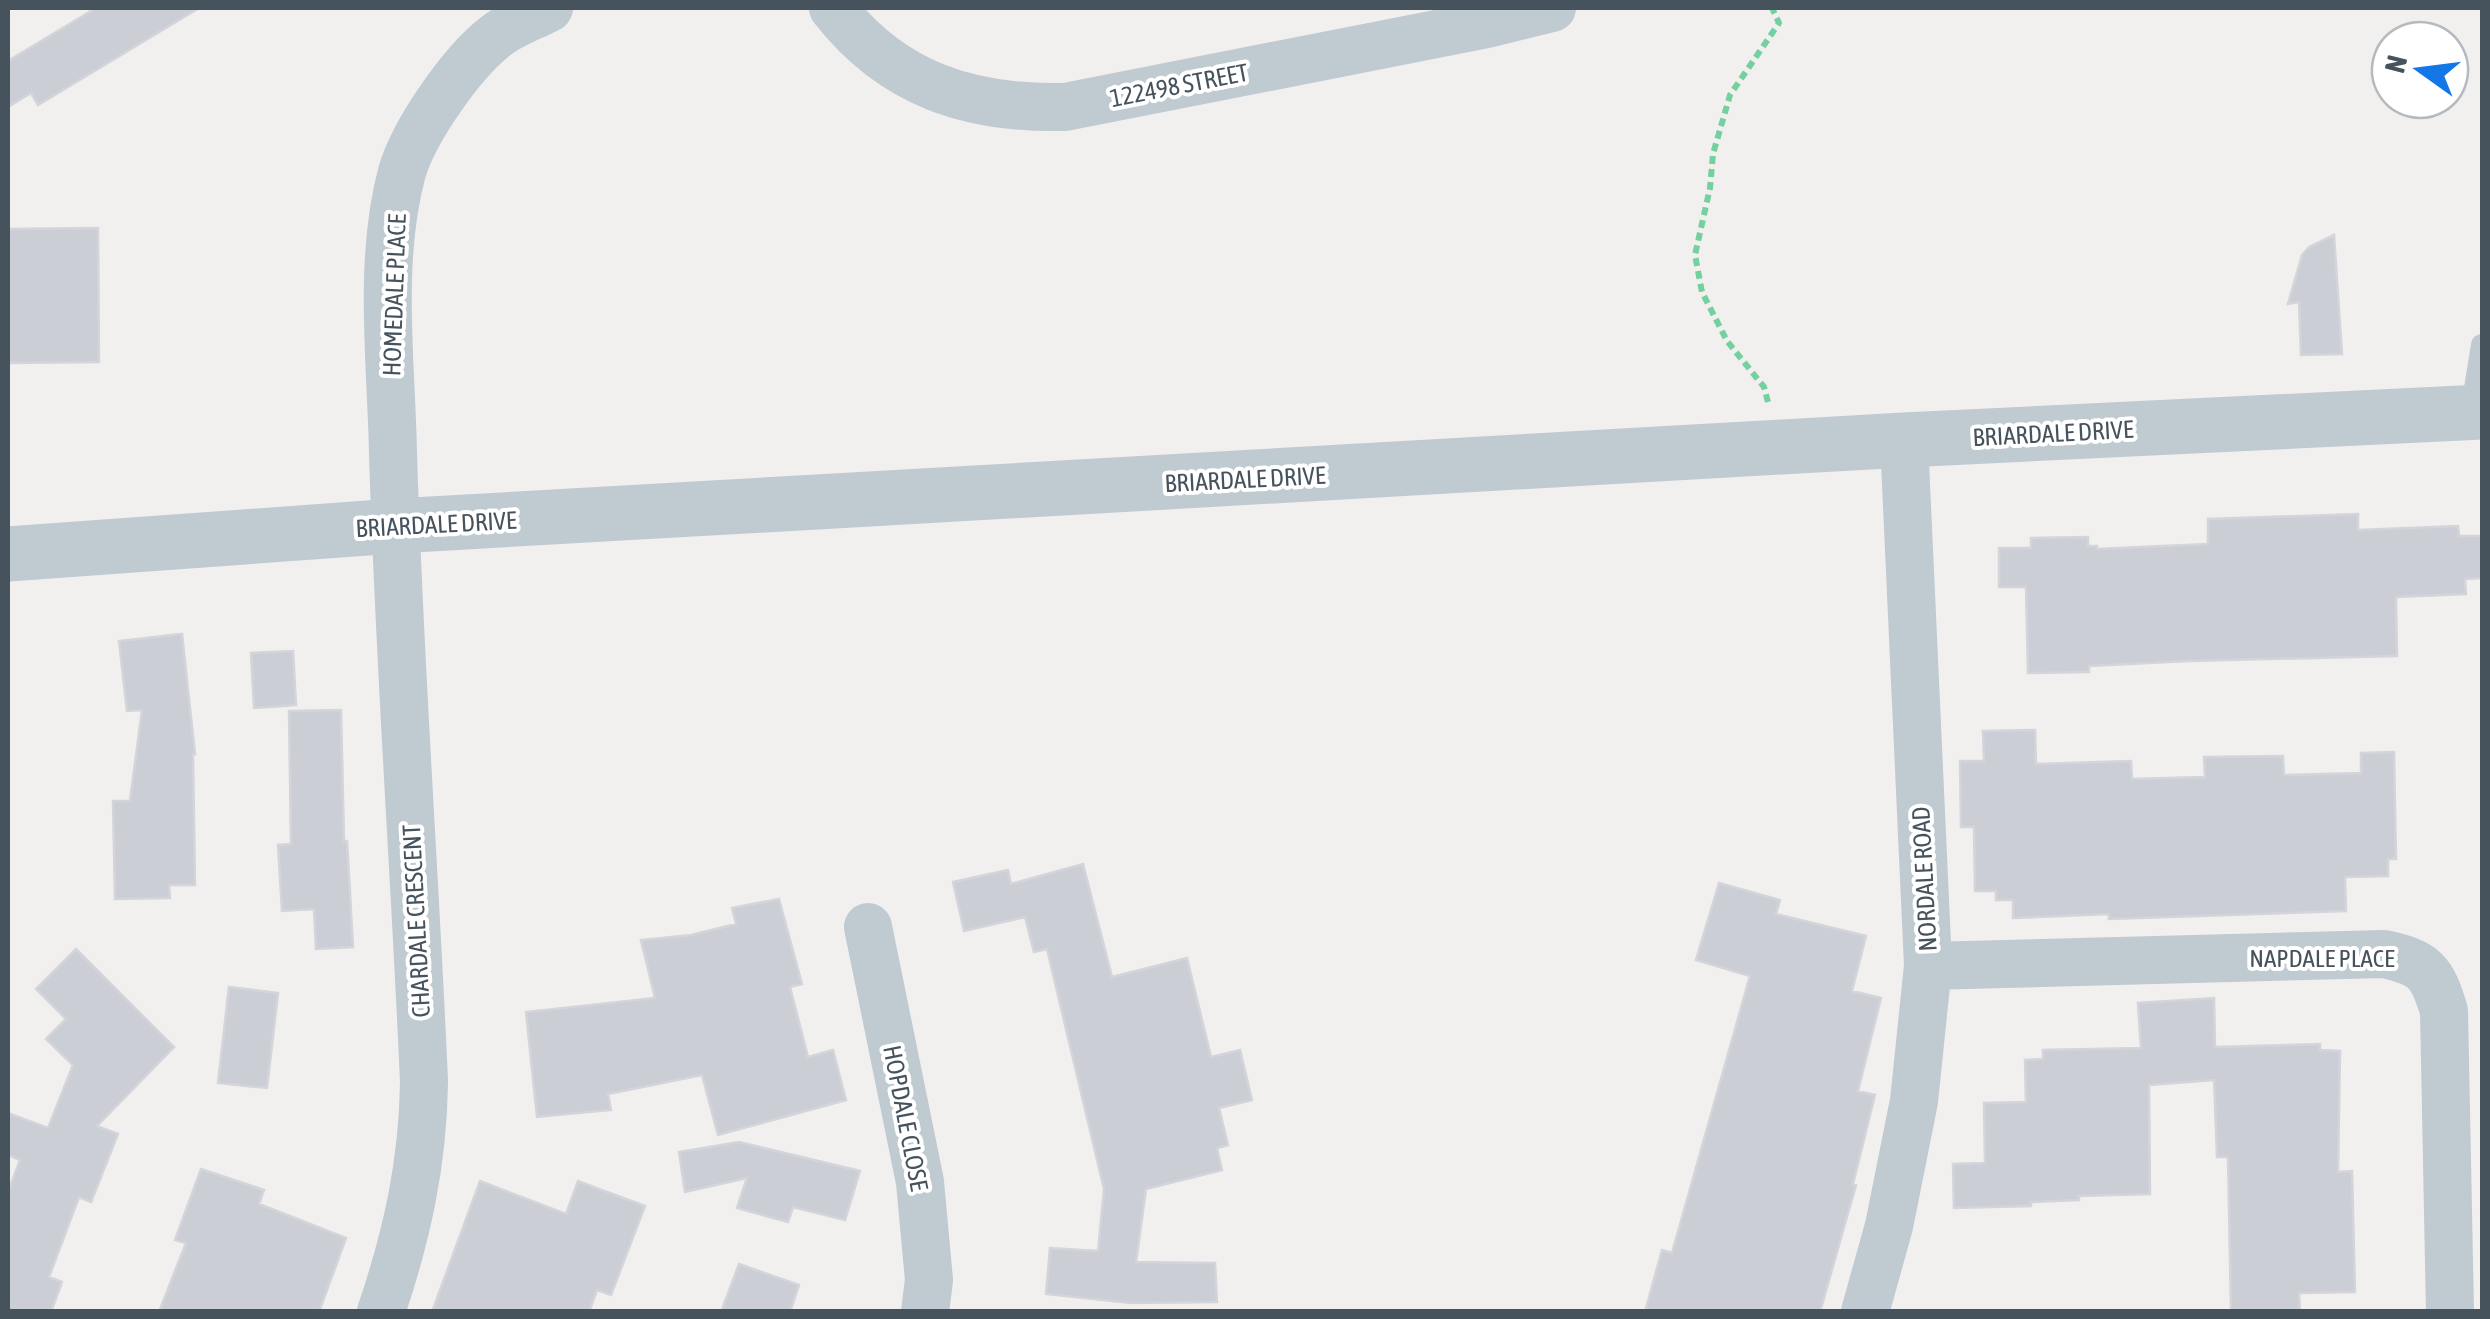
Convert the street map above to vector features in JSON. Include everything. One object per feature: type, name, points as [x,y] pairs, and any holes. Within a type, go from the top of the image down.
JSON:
[{"type":"street","name":"HOMEDALE PLACE","points":[[395,526],[389,281],[393,221],[403,170],[425,120],[450,85],[496,36],[549,8]]},
{"type":"street","name":"122498 STREET","points":[[833,8],[878,57],[920,82],[966,98],[1026,108],[1065,108],[1552,8]]},
{"type":"street","name":"BRIARDALE DRIVE","points":[[8,554],[395,526],[1904,440],[2477,413]]},
{"type":"street","name":"NORDALE ROAD","points":[[1865,1312],[1889,1226],[1914,1100],[1928,966],[1904,440]]},
{"type":"street","name":"CHARDALE CRESCENT","points":[[380,1312],[411,1211],[423,1139],[421,1007],[395,526]]},
{"type":"street","name":"HOPDALE CLOSE","points":[[868,927],[920,1182],[929,1280],[925,1312]]},
{"type":"street","name":"NAPDALE PLACE","points":[[1928,966],[2384,954],[2408,959],[2428,971],[2444,1011],[2450,1312]]},
{"type":"lane","points":[[2477,413],[2482,345]]},
{"type":"path","points":[[1772,8],[1779,24],[1730,95],[1712,154],[1710,188],[1695,255],[1702,292],[1727,341],[1764,388],[1780,447]]},
{"type":"building","points":[[96,8],[199,8],[38,105],[31,93],[8,107],[8,61]]},
{"type":"building","points":[[98,228],[99,362],[8,363],[8,229]]},
{"type":"building","points":[[2334,235],[2342,354],[2301,355],[2299,302],[2288,304],[2302,255],[2309,247]]},
{"type":"building","points":[[2358,514],[2358,530],[2458,526],[2459,536],[2482,536],[2482,578],[2465,579],[2466,594],[2396,597],[2397,656],[2189,661],[2089,666],[2089,672],[2028,673],[2026,587],[1999,587],[1999,548],[2031,548],[2031,538],[2088,537],[2088,546],[2097,549],[2208,544],[2208,519]]},
{"type":"building","points":[[182,634],[195,754],[195,885],[169,885],[170,898],[115,899],[113,801],[130,801],[142,710],[127,711],[119,641]]},
{"type":"building","points":[[293,651],[296,705],[254,708],[251,653]]},
{"type":"building","points":[[341,710],[344,841],[353,947],[316,949],[314,909],[282,911],[278,845],[291,844],[289,711]]},
{"type":"building","points":[[2035,730],[2036,764],[2131,761],[2132,779],[2205,777],[2204,757],[2283,756],[2284,775],[2361,773],[2361,753],[2394,752],[2396,859],[2388,859],[2388,876],[2345,877],[2346,911],[2109,919],[2109,914],[2013,918],[2013,900],[1996,900],[1996,891],[1975,891],[1974,827],[1961,827],[1960,761],[1984,761],[1983,731]]},
{"type":"building","points":[[1083,864],[1112,977],[1187,958],[1211,1057],[1240,1050],[1252,1100],[1219,1108],[1228,1145],[1217,1148],[1222,1170],[1146,1189],[1136,1262],[1215,1263],[1217,1302],[1131,1303],[1046,1294],[1050,1248],[1098,1251],[1104,1189],[1047,949],[1034,952],[1025,917],[964,931],[953,882],[1008,870],[1011,884]]},
{"type":"building","points":[[1719,883],[1780,900],[1776,914],[1866,936],[1852,991],[1881,998],[1858,1091],[1875,1095],[1853,1184],[1856,1185],[1820,1312],[1645,1312],[1662,1250],[1672,1253],[1750,976],[1696,960]]},
{"type":"building","points":[[779,899],[802,984],[790,987],[808,1057],[833,1050],[846,1100],[718,1135],[702,1075],[608,1094],[611,1110],[537,1117],[526,1012],[655,998],[641,940],[691,935],[736,924],[732,908]]},
{"type":"building","points":[[76,949],[174,1047],[97,1126],[118,1134],[91,1202],[79,1197],[49,1277],[62,1282],[51,1312],[8,1312],[8,1192],[20,1160],[8,1155],[8,1113],[48,1128],[73,1065],[46,1039],[66,1019],[36,989]]},
{"type":"building","points":[[229,987],[278,993],[267,1088],[218,1083]]},
{"type":"building","points":[[2214,998],[2215,1047],[2320,1044],[2320,1050],[2340,1051],[2338,1172],[2352,1171],[2355,1292],[2299,1293],[2300,1310],[2231,1312],[2228,1157],[2217,1157],[2214,1080],[2149,1085],[2150,1194],[2079,1196],[2079,1200],[2031,1202],[2031,1206],[1954,1208],[1953,1164],[1985,1163],[1984,1103],[2026,1102],[2025,1060],[2043,1059],[2043,1050],[2141,1048],[2138,1003]]},
{"type":"building","points":[[739,1142],[860,1171],[845,1220],[793,1207],[788,1222],[737,1208],[747,1178],[685,1192],[679,1152]]},
{"type":"building","points":[[201,1169],[264,1190],[259,1204],[346,1238],[319,1312],[159,1312],[186,1243],[175,1240]]},
{"type":"building","points":[[480,1181],[566,1214],[578,1181],[645,1206],[611,1295],[597,1290],[589,1312],[432,1312]]},
{"type":"building","points":[[739,1264],[799,1285],[790,1312],[721,1312]]}]
